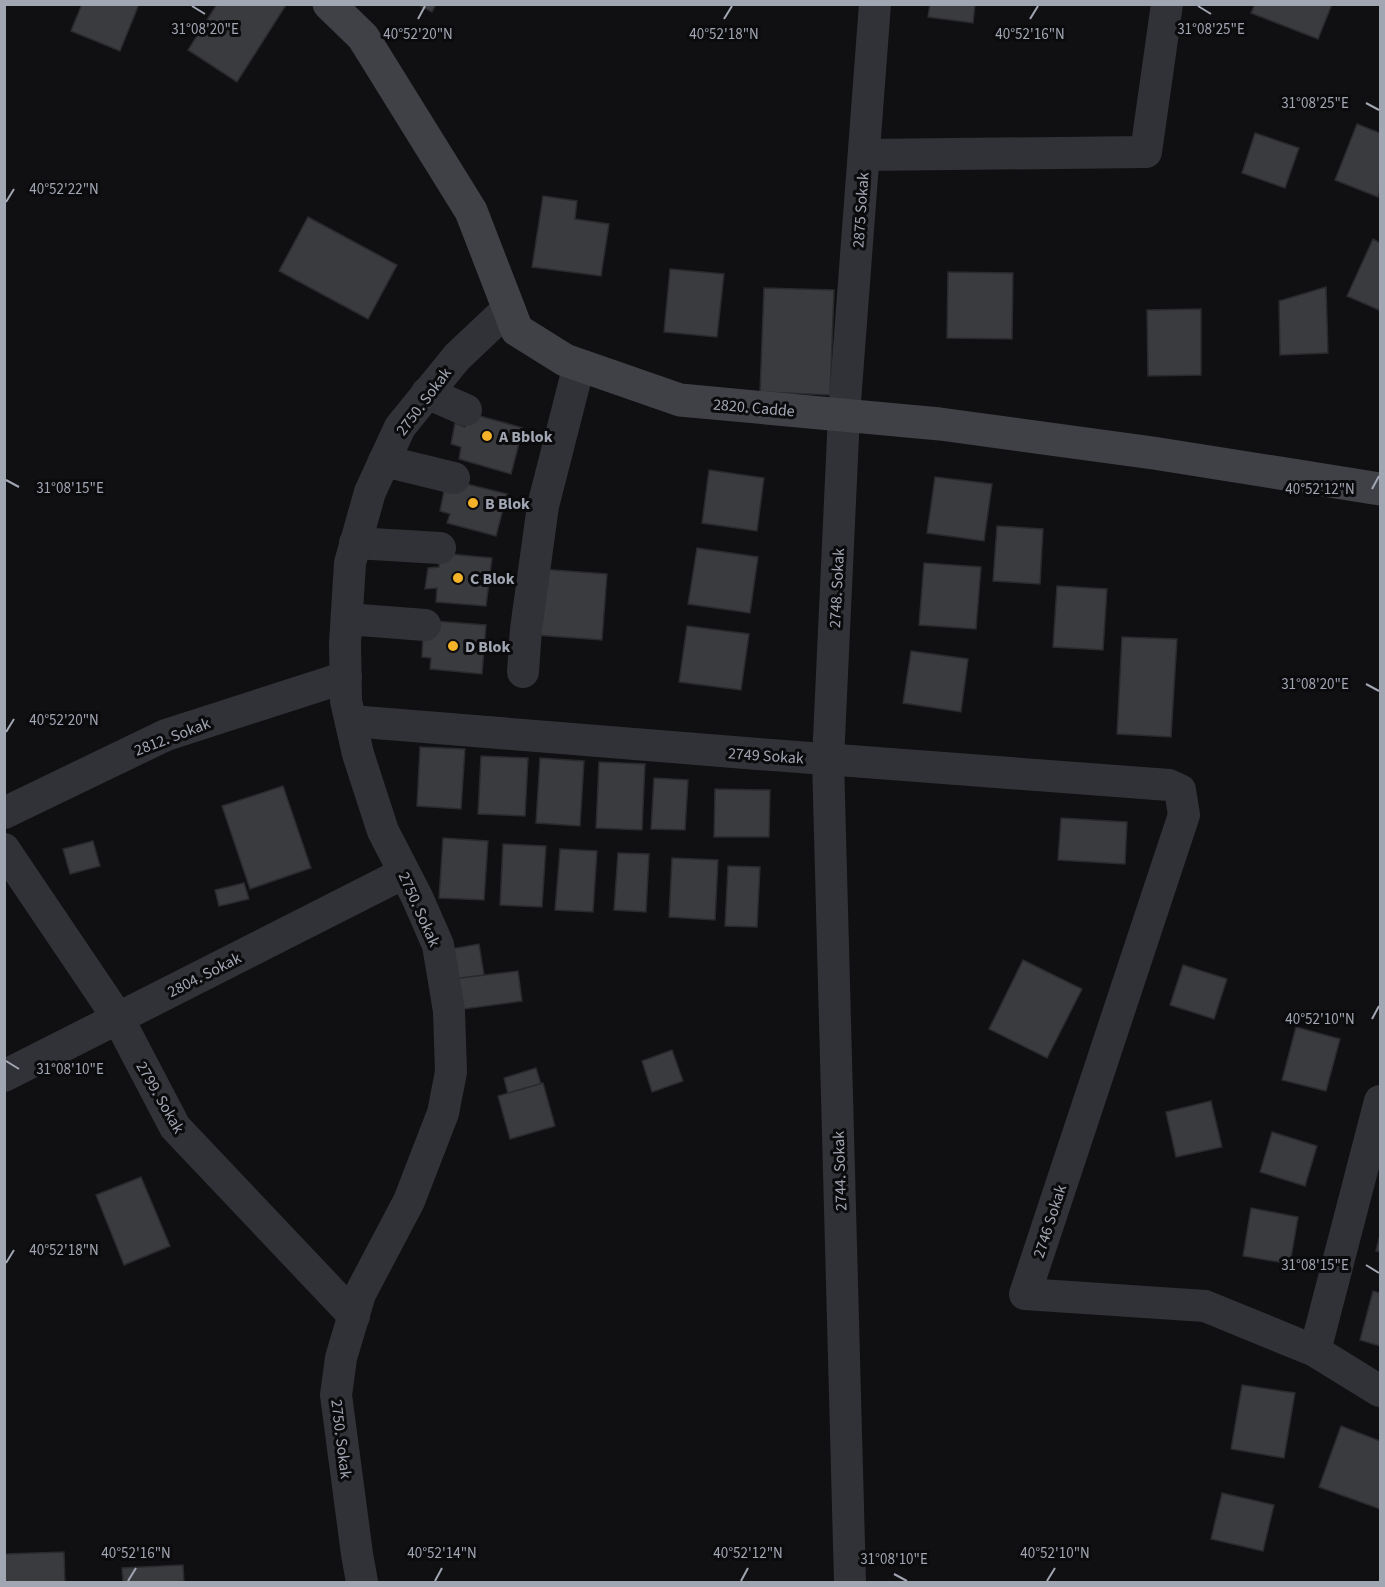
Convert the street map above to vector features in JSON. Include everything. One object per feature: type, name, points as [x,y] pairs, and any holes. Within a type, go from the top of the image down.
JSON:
[{"type":"street","name":"2820. Cadde","points":[[329,4],[363,37],[471,211],[517,330],[565,360],[680,400],[940,424],[1141,451],[1380,489]]},
{"type":"street","name":"2875 Sokak","points":[[844,415],[875,4]]},
{"type":"street","points":[[864,155],[1146,152],[1167,4]]},
{"type":"street","name":"2750. Sokak","points":[[362,1582],[336,1395],[341,1358],[360,1294],[409,1202],[443,1113],[451,1072],[449,1011],[438,945],[383,831],[358,754],[346,701],[346,619],[350,563],[370,492],[400,427],[457,357],[509,308]]},
{"type":"street","points":[[523,672],[526,629],[543,506],[579,365]]},
{"type":"street","points":[[428,393],[466,410]]},
{"type":"street","name":"2748. Sokak","points":[[828,760],[844,415]]},
{"type":"street","points":[[384,461],[454,478]]},
{"type":"street","points":[[355,543],[440,548]]},
{"type":"street","points":[[346,619],[425,625]]},
{"type":"street","name":"2812. Sokak","points":[[4,813],[166,735],[346,677]]},
{"type":"street","name":"2749 Sokak","points":[[351,721],[1169,785],[1180,790]]},
{"type":"street","name":"2744. Sokak","points":[[828,760],[850,1582]]},
{"type":"street","name":"2746 Sokak","points":[[1180,790],[1184,815],[1025,1294],[1205,1306],[1315,1351],[1380,1391]]},
{"type":"street","name":"2799. Sokak","points":[[4,849],[118,1018],[175,1128],[354,1316]]},
{"type":"street","name":"2804. Sokak","points":[[4,1076],[404,873]]},
{"type":"street","points":[[1315,1351],[1380,1101]]},
{"type":"building","points":[[82,4],[139,4],[120,51],[71,31]]},
{"type":"building","points":[[217,4],[286,5],[237,82],[188,50]]},
{"type":"building","points":[[417,4],[436,4],[432,12]]},
{"type":"building","points":[[930,4],[975,4],[973,23],[928,17]]},
{"type":"building","points":[[1255,4],[1332,4],[1318,39],[1251,13]]},
{"type":"building","points":[[1357,124],[1380,133],[1378,197],[1335,180]]},
{"type":"building","points":[[1255,133],[1299,148],[1285,188],[1242,173]]},
{"type":"building","points":[[543,196],[577,201],[575,219],[609,224],[601,276],[532,267]]},
{"type":"building","points":[[308,217],[397,265],[368,319],[279,271]]},
{"type":"building","points":[[1373,239],[1380,243],[1379,310],[1347,296]]},
{"type":"building","points":[[670,269],[724,274],[717,337],[664,332]]},
{"type":"building","points":[[948,272],[1013,273],[1012,339],[947,338]]},
{"type":"building","points":[[1326,287],[1328,353],[1280,355],[1279,301]]},
{"type":"building","points":[[764,288],[834,290],[830,395],[760,392]]},
{"type":"building","points":[[1201,309],[1201,375],[1148,376],[1147,310]]},
{"type":"building","name":"A Bblok","points":[[469,413],[523,428],[511,474],[459,459],[461,447],[451,444],[455,423],[465,427]]},
{"type":"building","points":[[709,470],[764,478],[757,531],[702,523]]},
{"type":"building","points":[[935,477],[992,484],[984,541],[927,533]]},
{"type":"building","name":"B Blok","points":[[455,481],[507,494],[496,536],[447,523],[450,514],[440,511],[444,491]]},
{"type":"building","points":[[997,526],[1043,529],[1040,584],[993,581]]},
{"type":"building","points":[[697,548],[758,557],[750,613],[688,604]]},
{"type":"building","name":"C Blok","points":[[439,553],[492,558],[486,606],[436,602],[437,588],[425,589],[428,568],[439,567]]},
{"type":"building","points":[[924,563],[981,567],[976,629],[919,625]]},
{"type":"building","points":[[540,569],[607,574],[602,640],[535,635]]},
{"type":"building","points":[[1057,586],[1107,589],[1103,650],[1053,647]]},
{"type":"building","name":"D Blok","points":[[434,621],[486,625],[482,674],[430,669],[431,658],[422,657],[423,634]]},
{"type":"building","points":[[687,626],[749,634],[741,690],[679,682]]},
{"type":"building","points":[[1122,637],[1177,639],[1171,737],[1117,734]]},
{"type":"building","points":[[911,651],[968,659],[961,712],[903,703]]},
{"type":"building","points":[[420,747],[465,749],[461,809],[417,806]]},
{"type":"building","points":[[481,756],[528,758],[525,816],[478,814]]},
{"type":"building","points":[[540,758],[584,761],[580,826],[536,823]]},
{"type":"building","points":[[599,762],[645,764],[642,830],[596,828]]},
{"type":"building","points":[[654,778],[688,780],[685,830],[651,829]]},
{"type":"building","points":[[283,786],[311,868],[250,889],[222,806]]},
{"type":"building","points":[[715,789],[770,790],[769,837],[714,837]]},
{"type":"building","points":[[1061,818],[1127,822],[1125,864],[1058,860]]},
{"type":"building","points":[[443,838],[488,841],[484,900],[439,898]]},
{"type":"building","points":[[93,841],[100,866],[70,874],[63,849]]},
{"type":"building","points":[[503,844],[546,846],[542,907],[500,905]]},
{"type":"building","points":[[560,849],[597,851],[593,912],[555,910]]},
{"type":"building","points":[[618,853],[649,854],[646,912],[614,910]]},
{"type":"building","points":[[672,858],[718,860],[715,920],[669,917]]},
{"type":"building","points":[[728,866],[760,867],[757,927],[725,926]]},
{"type":"building","points":[[244,883],[249,899],[219,906],[215,890]]},
{"type":"building","points":[[479,944],[484,975],[451,981],[445,950]]},
{"type":"building","points":[[1023,960],[1082,989],[1047,1058],[989,1029]]},
{"type":"building","points":[[1183,965],[1227,979],[1214,1019],[1170,1005]]},
{"type":"building","points":[[518,971],[522,1001],[456,1010],[452,979]]},
{"type":"building","points":[[1296,1027],[1340,1039],[1326,1091],[1282,1080]]},
{"type":"building","points":[[672,1050],[683,1081],[652,1092],[642,1061]]},
{"type":"building","points":[[536,1068],[541,1084],[508,1094],[504,1078]]},
{"type":"building","points":[[543,1083],[555,1126],[510,1139],[498,1096]]},
{"type":"building","points":[[1211,1101],[1222,1147],[1176,1157],[1166,1112]]},
{"type":"building","points":[[1272,1132],[1317,1146],[1305,1186],[1260,1172]]},
{"type":"building","points":[[141,1177],[170,1246],[124,1265],[96,1195]]},
{"type":"building","points":[[1251,1208],[1298,1217],[1290,1264],[1243,1256]]},
{"type":"building","points":[[1380,1235],[1380,1252],[1376,1251]]},
{"type":"building","points":[[1373,1291],[1380,1293],[1380,1346],[1360,1340]]},
{"type":"building","points":[[1242,1385],[1295,1393],[1284,1458],[1231,1449]]},
{"type":"building","points":[[1341,1426],[1380,1441],[1380,1509],[1319,1487]]},
{"type":"building","points":[[1222,1493],[1274,1505],[1263,1551],[1211,1539]]},
{"type":"building","points":[[64,1552],[65,1582],[4,1582],[4,1554]]},
{"type":"building","points":[[183,1565],[184,1582],[123,1582],[122,1568]]},
{"type":"place","name":"A Bblok","points":[[487,436]]},
{"type":"place","name":"B Blok","points":[[473,503]]},
{"type":"place","name":"C Blok","points":[[458,578]]},
{"type":"place","name":"D Blok","points":[[453,646]]}]
